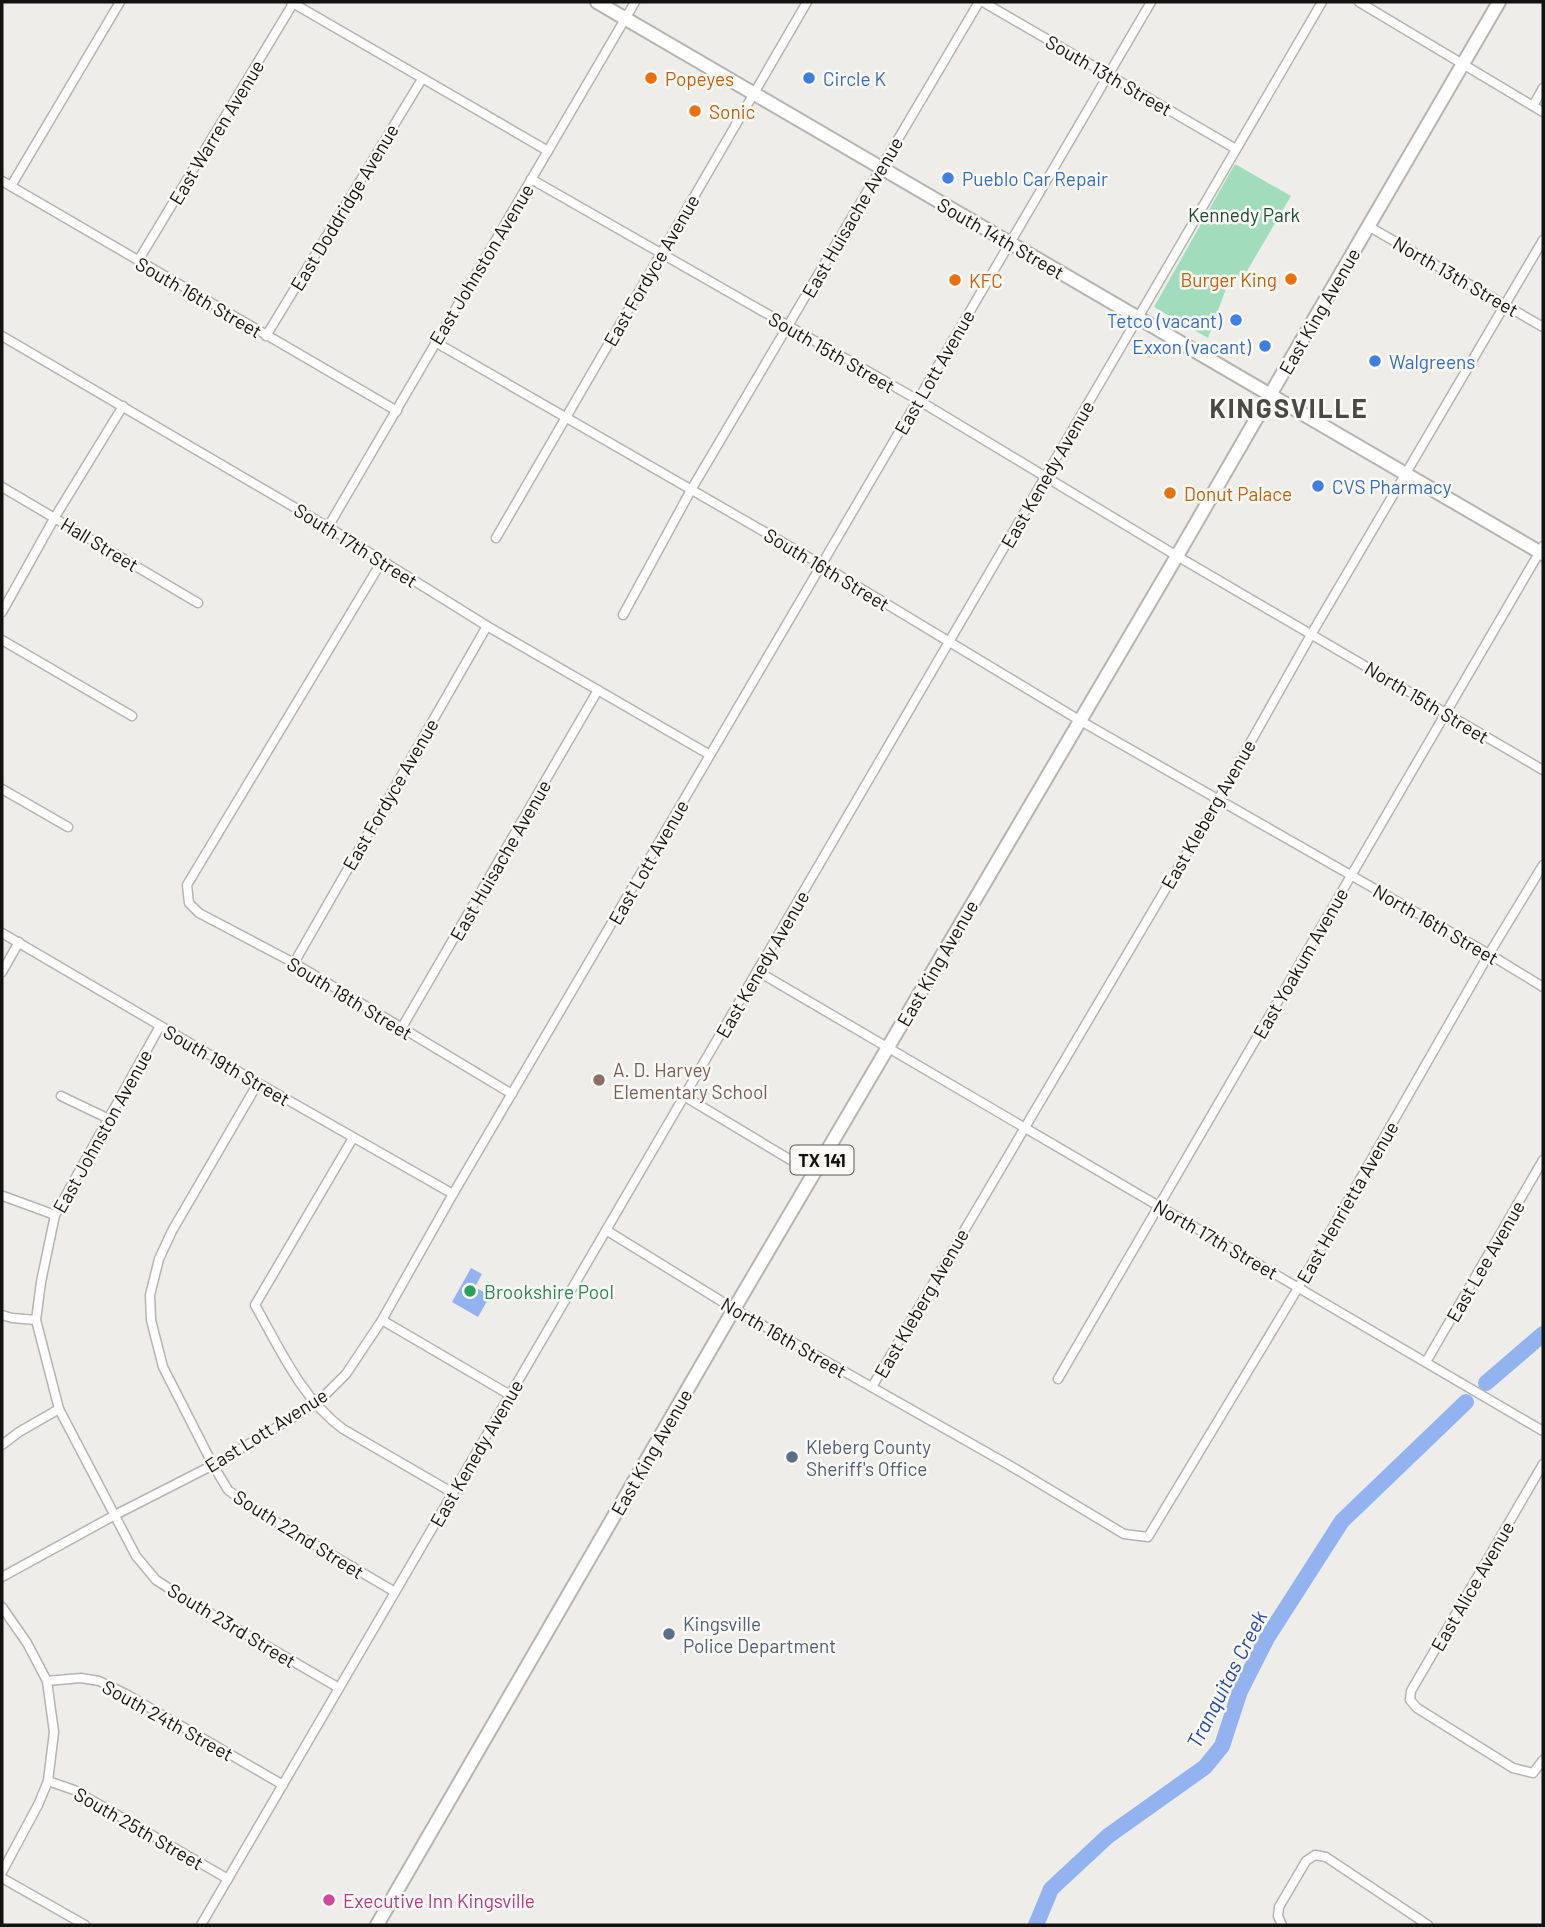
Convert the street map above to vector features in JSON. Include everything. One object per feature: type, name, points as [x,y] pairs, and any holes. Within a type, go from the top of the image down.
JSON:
[{"type":"main road","name":"South 14th Street","points":[[597,2],[1542,551]]},
{"type":"main road","name":"East King Avenue","points":[[377,1925],[1499,2]]},
{"type":"street","points":[[11,186],[120,2]]},
{"type":"street","points":[[293,2],[548,151]]},
{"type":"street","name":"East Warren Avenue","points":[[138,261],[293,2]]},
{"type":"street","name":"East Johnston Avenue","points":[[328,527],[635,2]]},
{"type":"street","name":"East Fordyce Avenue","points":[[496,538],[807,2]]},
{"type":"street","name":"South 13th Street","points":[[981,2],[1236,149]]},
{"type":"street","name":"East Huisache Avenue","points":[[623,615],[691,490],[981,2]]},
{"type":"street","name":"East Lott Avenue","points":[[2,1577],[213,1465],[316,1404],[346,1374],[382,1320],[453,1194],[1151,2]]},
{"type":"street","name":"East Kenedy Avenue","points":[[201,1925],[1322,2]]},
{"type":"street","points":[[1359,2],[1543,112]]},
{"type":"street","name":"East Doddridge Avenue","points":[[266,336],[422,79]]},
{"type":"street","points":[[1533,106],[1543,88]]},
{"type":"street","name":"South 15th Street","points":[[531,180],[918,401],[1312,634]]},
{"type":"street","name":"South 16th Street","points":[[2,181],[397,411]]},
{"type":"street","name":"North 13th Street","points":[[1368,226],[1543,327]]},
{"type":"street","name":"East Kleberg Avenue","points":[[872,1387],[1218,800],[1405,473],[1543,240]]},
{"type":"street","name":"South 17th Street","points":[[2,336],[328,527],[487,626],[710,755]]},
{"type":"street","name":"South 16th Street","points":[[435,342],[822,565],[1079,720],[1218,800]]},
{"type":"street","points":[[2,612],[55,517],[123,406]]},
{"type":"street","name":"Hall Street","points":[[2,487],[198,603]]},
{"type":"street","name":"East Yoakum Avenue","points":[[1058,1379],[1542,551]]},
{"type":"street","name":"South 18th Street","points":[[382,561],[187,885],[188,903],[199,913],[294,962],[512,1094]]},
{"type":"street","name":"East Fordyce Avenue","points":[[294,962],[487,626]]},
{"type":"street","name":"North 15th Street","points":[[1312,634],[1543,770]]},
{"type":"street","points":[[2,640],[132,716]]},
{"type":"street","name":"East Huisache Avenue","points":[[401,1029],[598,690]]},
{"type":"street","points":[[2,789],[68,827]]},
{"type":"street","name":"North 16th Street","points":[[1218,800],[1543,987]]},
{"type":"street","name":"East Henrietta Avenue","points":[[1148,1537],[1298,1288],[1489,954],[1543,865]]},
{"type":"street","name":"South 19th Street","points":[[2,933],[453,1194]]},
{"type":"street","points":[[2,972],[19,942]]},
{"type":"street","points":[[757,971],[888,1048]]},
{"type":"street","name":"East Johnston Avenue","points":[[115,1515],[59,1409],[36,1320],[43,1269],[55,1215],[160,1026]]},
{"type":"street","name":"North 17th Street","points":[[888,1048],[1543,1431]]},
{"type":"street","points":[[213,1465],[163,1367],[151,1320],[150,1295],[159,1259],[172,1231],[258,1083]]},
{"type":"street","points":[[61,1096],[107,1118]]},
{"type":"street","points":[[684,1097],[814,1174]]},
{"type":"street","points":[[353,1138],[255,1306],[297,1378],[328,1418],[453,1493]]},
{"type":"street","name":"East Lee Avenue","points":[[1426,1362],[1543,1160]]},
{"type":"street","points":[[3,1196],[55,1215]]},
{"type":"street","name":"North 16th Street","points":[[606,1230],[734,1309],[1009,1465],[1124,1534],[1148,1537]]},
{"type":"street","points":[[2,1315],[36,1320]]},
{"type":"street","points":[[382,1320],[510,1395]]},
{"type":"street","points":[[2,1445],[59,1409]]},
{"type":"street","name":"East Alice Avenue","points":[[1542,1762],[1534,1773],[1513,1768],[1417,1708],[1410,1700],[1411,1691],[1543,1464]]},
{"type":"street","name":"South 22nd Street","points":[[213,1465],[228,1490],[249,1506],[395,1592]]},
{"type":"street","name":"South 23rd Street","points":[[115,1515],[136,1556],[156,1580],[340,1688]]},
{"type":"street","points":[[2,1607],[27,1643],[47,1682],[54,1732],[48,1781],[2,1872]]},
{"type":"street","name":"South 24th Street","points":[[47,1682],[81,1678],[99,1681],[283,1785]]},
{"type":"street","name":"South 25th Street","points":[[48,1781],[74,1790],[228,1879]]},
{"type":"street","points":[[1282,1925],[1278,1916],[1279,1907],[1306,1861],[1315,1855],[1326,1857],[1428,1925]]},
{"type":"street","points":[[2,1878],[85,1925]]},
{"type":"green space","name":"Kennedy Park","points":[[1235,164],[1291,196],[1247,271],[1227,286],[1208,338],[1154,307]]},
{"type":"water","name":"Brookshire Pool","points":[[471,1268],[482,1274],[475,1287],[490,1296],[478,1317],[452,1302]]},
{"type":"waterway","name":"Tranquitas Creek","points":[[1486,1383],[1543,1334]]},
{"type":"waterway","name":"Tranquitas Creek","points":[[1036,1925],[1051,1889],[1108,1836],[1205,1767],[1222,1746],[1240,1691],[1267,1638],[1342,1521],[1466,1402]]},
{"type":"place","name":"Popeyes","points":[[651,78]]},
{"type":"place","name":"Circle K","points":[[809,78]]},
{"type":"place","name":"Sonic","points":[[695,111]]},
{"type":"place","name":"Pueblo Car Repair","points":[[948,178]]},
{"type":"place","name":"Burger King","points":[[1291,279]]},
{"type":"place","name":"KFC","points":[[955,280]]},
{"type":"place","name":"Tetco (vacant)","points":[[1236,320]]},
{"type":"place","name":"Exxon (vacant)","points":[[1265,346]]},
{"type":"place","name":"Walgreens","points":[[1375,361]]},
{"type":"place","name":"CVS Pharmacy","points":[[1318,486]]},
{"type":"place","name":"Donut Palace","points":[[1170,493]]},
{"type":"place","name":"A. D. Harvey Elementary School","points":[[599,1080]]},
{"type":"place","name":"Brookshire Pool","points":[[470,1291]]},
{"type":"place","name":"Kleberg County Sheriff's Office","points":[[792,1457]]},
{"type":"place","name":"Kingsville Police Department","points":[[669,1634]]},
{"type":"place","name":"Executive Inn Kingsville","points":[[329,1900]]},
{"type":"district","name":"KINGSVILLE","points":[[1289,407]]}]
